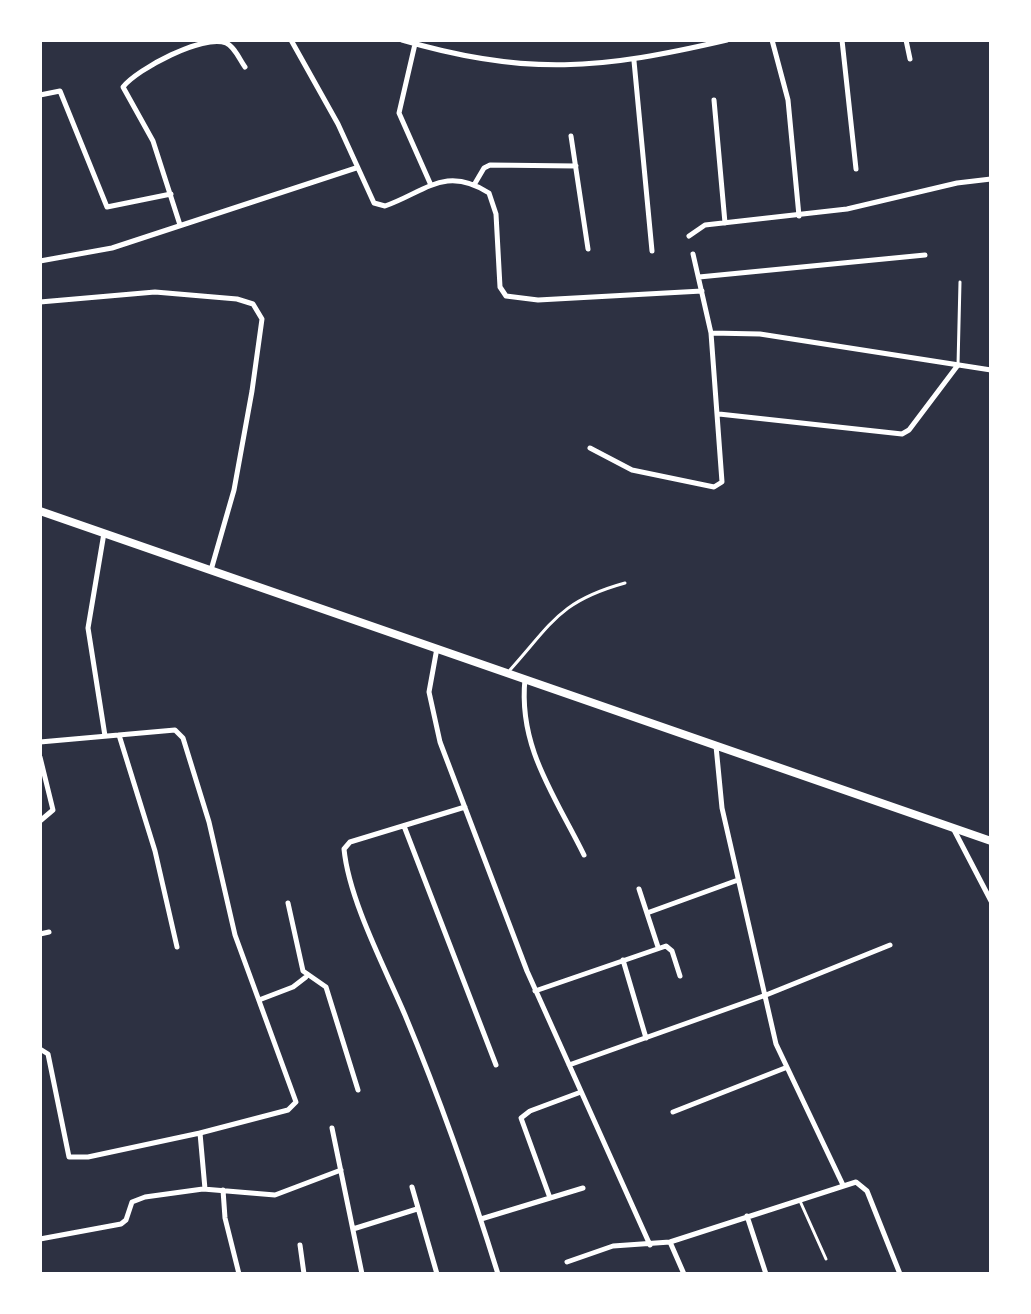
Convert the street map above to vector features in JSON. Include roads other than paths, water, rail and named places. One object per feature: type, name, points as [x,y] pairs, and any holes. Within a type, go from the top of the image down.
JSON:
[{"type":"main road","points":[[40,511],[991,841]]},
{"type":"street","points":[[291,40],[338,124],[370,196],[380,206],[398,201],[430,183],[462,181],[493,198],[500,287],[506,296],[538,300],[702,291]]},
{"type":"street","points":[[402,40],[469,57],[537,66],[634,61],[727,40]]},
{"type":"street","points":[[772,40],[788,100],[799,216]]},
{"type":"street","points":[[842,40],[856,169]]},
{"type":"street","points":[[906,40],[910,59]]},
{"type":"street","points":[[180,225],[153,141],[123,87],[175,53],[215,41],[232,47],[245,67]]},
{"type":"street","points":[[415,44],[399,113],[430,183]]},
{"type":"street","points":[[634,61],[652,251]]},
{"type":"street","points":[[40,95],[60,91],[107,207],[171,194]]},
{"type":"street","points":[[714,100],[725,223]]},
{"type":"street","points":[[571,136],[588,249]]},
{"type":"street","points":[[474,185],[490,165],[576,166]]},
{"type":"street","points":[[40,261],[112,248],[356,168]]},
{"type":"street","points":[[689,236],[705,225],[847,209],[957,183],[991,179]]},
{"type":"street","points":[[590,448],[632,470],[714,487],[722,482],[711,333],[693,254]]},
{"type":"street","points":[[699,277],[925,255]]},
{"type":"street","points":[[40,302],[155,292],[237,299],[253,304],[262,319],[252,391],[234,490],[211,570]]},
{"type":"street","points":[[711,333],[760,334],[991,370]]},
{"type":"street","points":[[719,414],[902,434],[909,430],[958,365]]},
{"type":"street","points":[[104,533],[88,628],[105,736]]},
{"type":"street","points":[[437,647],[430,706],[465,807],[535,991],[650,1245]]},
{"type":"street","points":[[525,679],[522,704],[527,736],[584,855]]},
{"type":"street","points":[[40,742],[175,730],[180,733],[209,822],[235,935],[290,1083],[294,1107],[200,1133],[88,1157],[69,1157],[48,1054],[40,1049]]},
{"type":"street","points":[[119,735],[155,851],[177,947]]},
{"type":"street","points":[[716,746],[722,808],[776,1044],[843,1185]]},
{"type":"street","points":[[40,757],[53,810],[40,821]]},
{"type":"street","points":[[465,807],[350,842],[345,855],[378,958],[405,1016],[481,1219],[498,1274]]},
{"type":"street","points":[[404,826],[496,1065]]},
{"type":"street","points":[[953,828],[991,901]]},
{"type":"street","points":[[647,913],[738,880]]},
{"type":"street","points":[[639,889],[658,947]]},
{"type":"street","points":[[288,903],[298,959],[306,977],[326,987],[358,1090]]},
{"type":"street","points":[[40,934],[49,932]]},
{"type":"street","points":[[569,1065],[766,995],[890,945]]},
{"type":"street","points":[[535,991],[658,947],[670,947],[680,976]]},
{"type":"street","points":[[623,960],[646,1038]]},
{"type":"street","points":[[259,1000],[293,987],[306,977]]},
{"type":"street","points":[[673,1112],[785,1068]]},
{"type":"street","points":[[550,1198],[521,1118],[530,1111],[581,1092]]},
{"type":"street","points":[[332,1128],[362,1274]]},
{"type":"street","points":[[200,1133],[205,1189]]},
{"type":"street","points":[[40,1239],[121,1224],[126,1220],[132,1202],[145,1197],[205,1189],[275,1195],[341,1170]]},
{"type":"street","points":[[567,1262],[613,1246],[670,1242],[856,1182],[867,1191],[900,1274]]},
{"type":"street","points":[[412,1187],[437,1274]]},
{"type":"street","points":[[481,1219],[583,1188]]},
{"type":"street","points":[[223,1190],[225,1218],[239,1274]]},
{"type":"street","points":[[353,1229],[418,1209]]},
{"type":"street","points":[[747,1216],[766,1274]]},
{"type":"street","points":[[670,1242],[684,1274]]},
{"type":"street","points":[[300,1245],[304,1274]]},
{"type":"lane","points":[[958,365],[960,282]]},
{"type":"lane","points":[[508,673],[567,607],[591,593],[625,583]]},
{"type":"lane","points":[[800,1199],[826,1259]]}]
